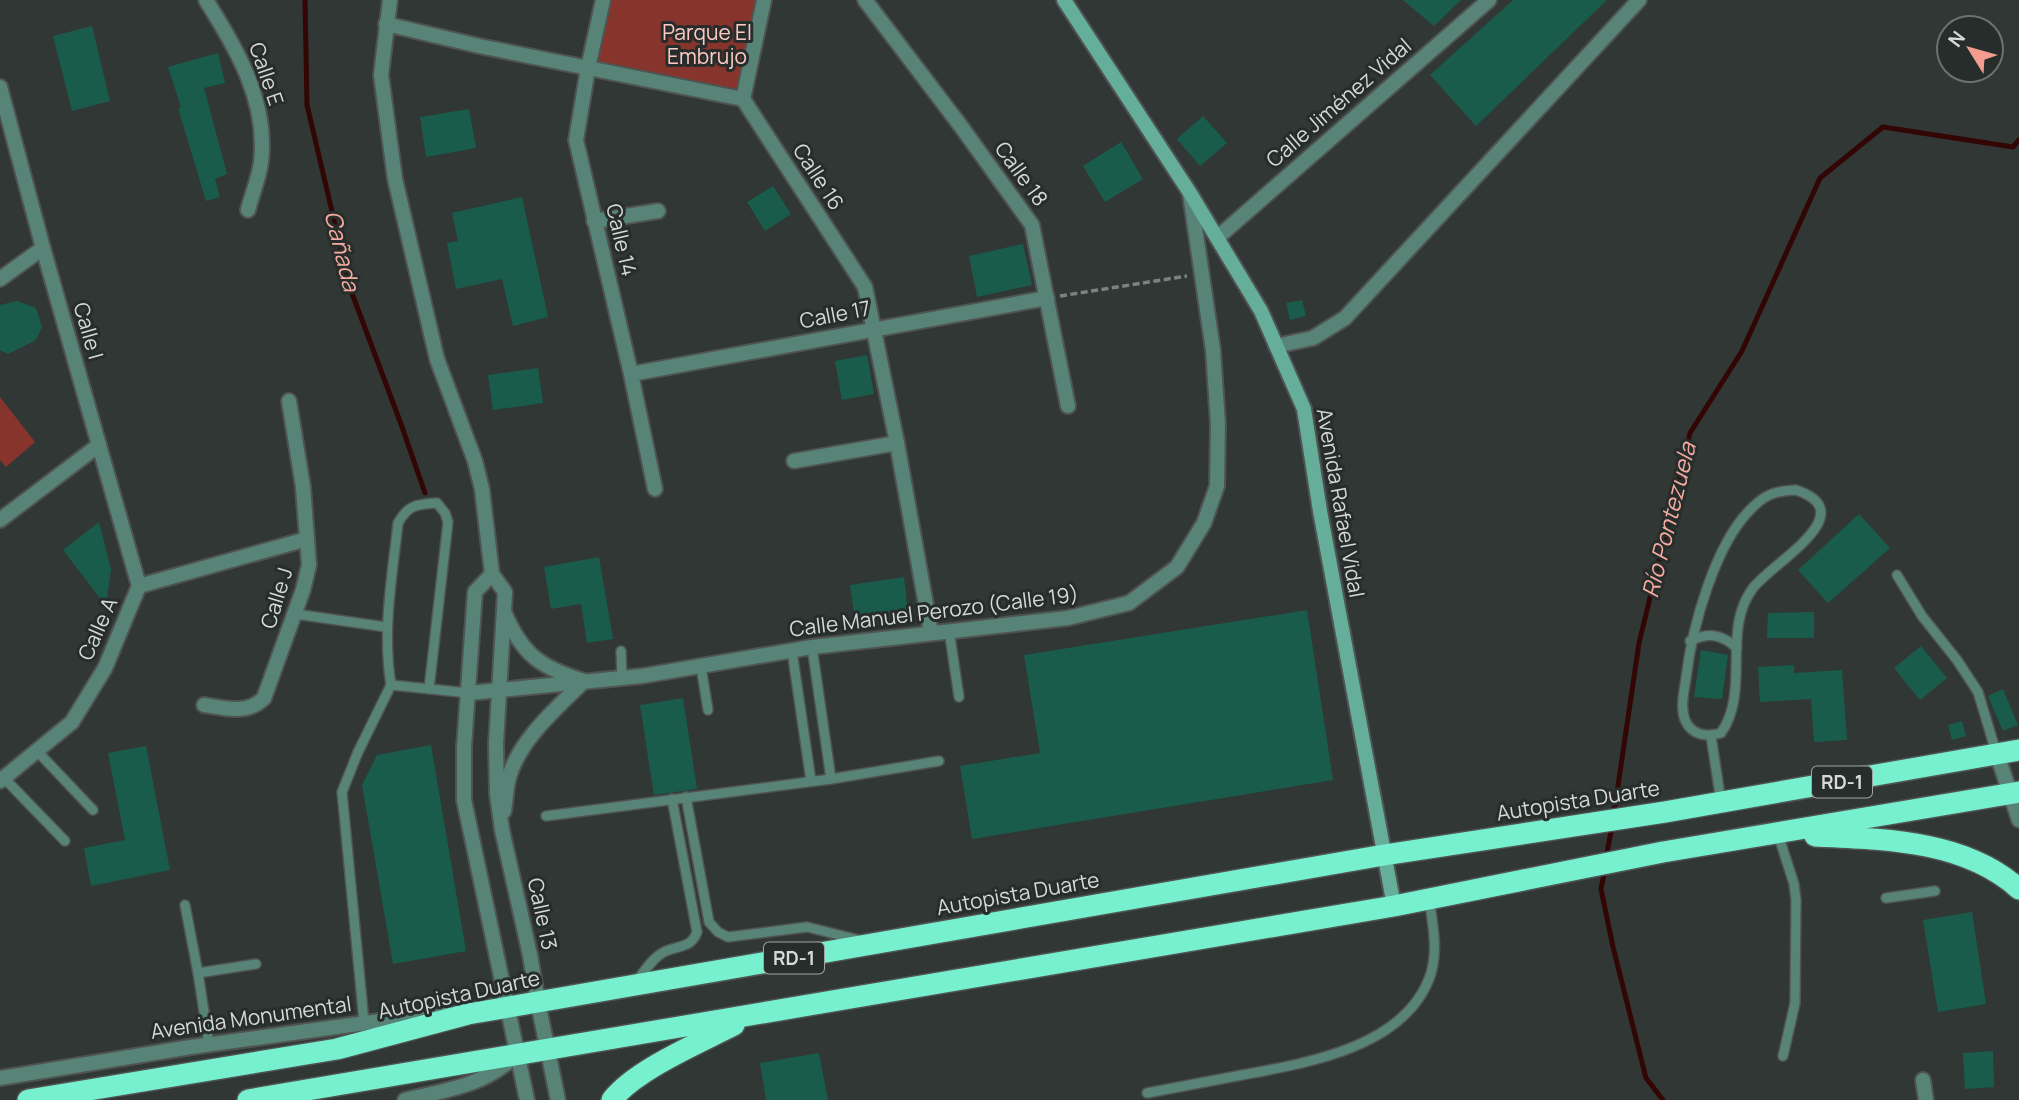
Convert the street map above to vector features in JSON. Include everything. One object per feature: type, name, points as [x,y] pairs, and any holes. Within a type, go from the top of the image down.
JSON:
[{"type":"highway","name":"Autopista Duarte","points":[[28,1100],[337,1049],[468,1014],[1384,855],[1665,813],[2019,750]]},
{"type":"highway","name":"RD-1","points":[[248,1100],[1394,906],[1663,852],[2015,793]]},
{"type":"highway","points":[[1777,834],[1883,839],[1926,846],[1997,872],[2019,889]]},
{"type":"highway","points":[[611,1100],[620,1089],[642,1075],[751,1016]]},
{"type":"main road","name":"Avenida Rafael Vidal","points":[[1063,0],[1190,193],[1261,311],[1304,409],[1320,511],[1394,906]]},
{"type":"street","name":"Calle E","points":[[206,0],[238,51],[255,93],[262,132],[261,164],[248,210]]},
{"type":"street","points":[[390,0],[381,75],[395,179],[437,359],[475,461],[482,489],[492,573],[505,592],[504,611],[515,637],[525,650],[539,662],[584,681],[541,724],[519,757],[510,774],[502,830]]},
{"type":"street","name":"Calle 14","points":[[603,0],[576,140],[655,489]]},
{"type":"street","points":[[386,24],[479,47],[743,99],[764,0]]},
{"type":"street","name":"Calle 18","points":[[865,0],[1032,225],[1068,406]]},
{"type":"street","name":"Calle Jiménez Vidal","points":[[1217,238],[1489,0]]},
{"type":"street","points":[[1276,346],[1313,338],[1345,318],[1639,0]]},
{"type":"street","name":"Calle I","points":[[0,87],[139,586]]},
{"type":"street","name":"Calle 16","points":[[743,99],[865,287],[897,443],[931,633]]},
{"type":"street","name":"Calle Manuel Perozo (Calle 19)","points":[[469,693],[622,678],[812,647],[1068,618],[1129,603],[1177,567],[1205,523],[1217,486],[1218,424],[1213,350],[1190,193]]},
{"type":"street","points":[[594,220],[657,211]]},
{"type":"street","points":[[0,279],[43,248]]},
{"type":"street","name":"Calle 17","points":[[631,374],[1048,298]]},
{"type":"street","name":"Calle J","points":[[204,705],[238,710],[249,708],[264,698],[295,614],[309,565],[303,488],[289,401]]},
{"type":"street","points":[[794,461],[897,443]]},
{"type":"street","points":[[0,520],[99,445]]},
{"type":"street","name":"Calle A","points":[[2,780],[72,722],[105,668],[139,586],[307,539]]},
{"type":"street","points":[[492,573],[475,592],[464,747],[464,800],[527,1100]]},
{"type":"street","name":"Calle 13","points":[[504,611],[496,744],[497,794],[502,830],[558,1100]]},
{"type":"street","points":[[1997,754],[2015,793],[2019,820]]},
{"type":"street","name":"Avenida Monumental","points":[[0,1078],[209,1044],[468,1009],[509,1007]]},
{"type":"street","points":[[405,1100],[476,1082],[499,1071],[518,1053]]},
{"type":"street","points":[[1923,1080],[1926,1100]]},
{"type":"lane","points":[[1796,489],[1809,494],[1819,505],[1822,516],[1815,531],[1753,588],[1742,608],[1737,648],[1734,711],[1721,733],[1701,735],[1691,730],[1682,707],[1690,641],[1712,574],[1739,521],[1754,505],[1775,491],[1796,489]]},
{"type":"lane","points":[[364,1023],[342,792],[358,752],[391,685],[386,655],[386,627],[398,523],[407,509],[414,505],[437,503],[448,522],[429,689]]},
{"type":"lane","points":[[1897,575],[1922,616],[1978,692],[1997,754]]},
{"type":"lane","points":[[295,614],[386,627]]},
{"type":"lane","points":[[948,631],[959,696]]},
{"type":"lane","points":[[1690,641],[1709,634],[1728,640],[1737,648]]},
{"type":"lane","points":[[812,647],[831,779]]},
{"type":"lane","points":[[621,651],[622,678]]},
{"type":"lane","points":[[792,651],[811,781]]},
{"type":"lane","points":[[701,667],[708,710]]},
{"type":"lane","points":[[391,685],[469,693]]},
{"type":"lane","points":[[1711,736],[1721,802]]},
{"type":"lane","points":[[37,751],[93,810]]},
{"type":"lane","points":[[546,816],[831,779],[939,761]]},
{"type":"lane","points":[[2,780],[65,841]]},
{"type":"lane","points":[[686,797],[709,922],[718,932],[728,937],[807,927],[874,944]]},
{"type":"lane","points":[[634,986],[658,956],[665,951],[684,947],[695,938],[697,932],[672,799]]},
{"type":"lane","points":[[1777,834],[1794,884],[1796,900],[1796,1003],[1783,1056]]},
{"type":"lane","points":[[1886,898],[1934,891]]},
{"type":"lane","points":[[1147,1093],[1320,1060],[1389,1027],[1419,1000],[1430,976],[1435,940],[1429,899]]},
{"type":"lane","points":[[185,905],[209,1044]]},
{"type":"lane","points":[[198,973],[256,964]]},
{"type":"path","points":[[1048,298],[1201,274]]},
{"type":"green space","name":"Parque El Embrujo","points":[[603,0],[763,0],[743,99],[588,68]]},
{"type":"green space","points":[[0,397],[35,442],[6,467],[0,460]]},
{"type":"building","points":[[1403,0],[1461,0],[1434,26]]},
{"type":"building","points":[[1513,0],[1607,0],[1476,126],[1430,75]]},
{"type":"building","points":[[92,26],[110,101],[72,111],[53,36]]},
{"type":"building","points":[[218,53],[225,83],[204,88],[227,174],[215,179],[220,197],[206,201],[168,67]]},
{"type":"building","points":[[469,109],[476,148],[426,157],[420,117]]},
{"type":"building","points":[[1203,116],[1227,143],[1200,166],[1177,139]]},
{"type":"building","points":[[1121,142],[1143,179],[1105,202],[1083,166]]},
{"type":"building","points":[[773,186],[791,214],[765,231],[747,202]]},
{"type":"building","points":[[522,197],[548,317],[513,326],[502,279],[456,289],[447,243],[458,241],[452,213]]},
{"type":"building","points":[[1023,244],[1032,285],[977,297],[969,256]]},
{"type":"building","points":[[1302,300],[1306,316],[1290,320],[1286,303]]},
{"type":"building","points":[[17,301],[36,308],[42,327],[36,340],[8,354],[0,350],[0,305]]},
{"type":"building","points":[[867,355],[874,394],[842,400],[835,361]]},
{"type":"building","points":[[538,368],[543,403],[493,410],[488,375]]},
{"type":"building","points":[[1859,514],[1890,548],[1828,603],[1798,570]]},
{"type":"building","points":[[99,522],[111,569],[106,606],[63,550]]},
{"type":"building","points":[[599,557],[613,639],[587,643],[581,604],[551,609],[544,567]]},
{"type":"building","points":[[904,577],[909,620],[856,628],[850,585]]},
{"type":"building","points":[[1307,610],[1333,780],[972,839],[960,766],[1040,753],[1024,655]]},
{"type":"building","points":[[1814,612],[1814,638],[1767,638],[1768,613]]},
{"type":"building","points":[[1921,646],[1947,678],[1920,700],[1894,668]]},
{"type":"building","points":[[1701,650],[1728,655],[1722,699],[1694,697]]},
{"type":"building","points":[[1794,665],[1794,673],[1842,670],[1847,740],[1814,742],[1811,699],[1760,702],[1758,667]]},
{"type":"building","points":[[2003,689],[2018,725],[2003,731],[1988,696]]},
{"type":"building","points":[[683,698],[697,789],[654,795],[640,705]]},
{"type":"building","points":[[1962,721],[1966,736],[1952,740],[1948,725]]},
{"type":"building","points":[[431,745],[466,951],[393,964],[362,785],[377,755]]},
{"type":"building","points":[[146,746],[170,870],[91,886],[84,848],[125,840],[108,753]]},
{"type":"building","points":[[1972,912],[1986,1004],[1938,1012],[1923,920]]},
{"type":"building","points":[[1993,1051],[1994,1087],[1965,1089],[1963,1053]]},
{"type":"building","points":[[819,1053],[828,1100],[766,1100],[760,1063]]},
{"type":"waterway","name":"Cañada","points":[[305,0],[307,105],[350,288],[425,493]]},
{"type":"waterway","name":"Río Pontezuela","points":[[1614,813],[1639,643],[1690,433],[1742,351],[1820,178],[1883,127],[2013,147],[2019,140]]},
{"type":"waterway","name":"Río Pontezuela","points":[[1606,858],[1612,826]]},
{"type":"waterway","name":"Río Pontezuela","points":[[1605,868],[1601,889],[1613,947],[1646,1078],[1663,1100]]}]
